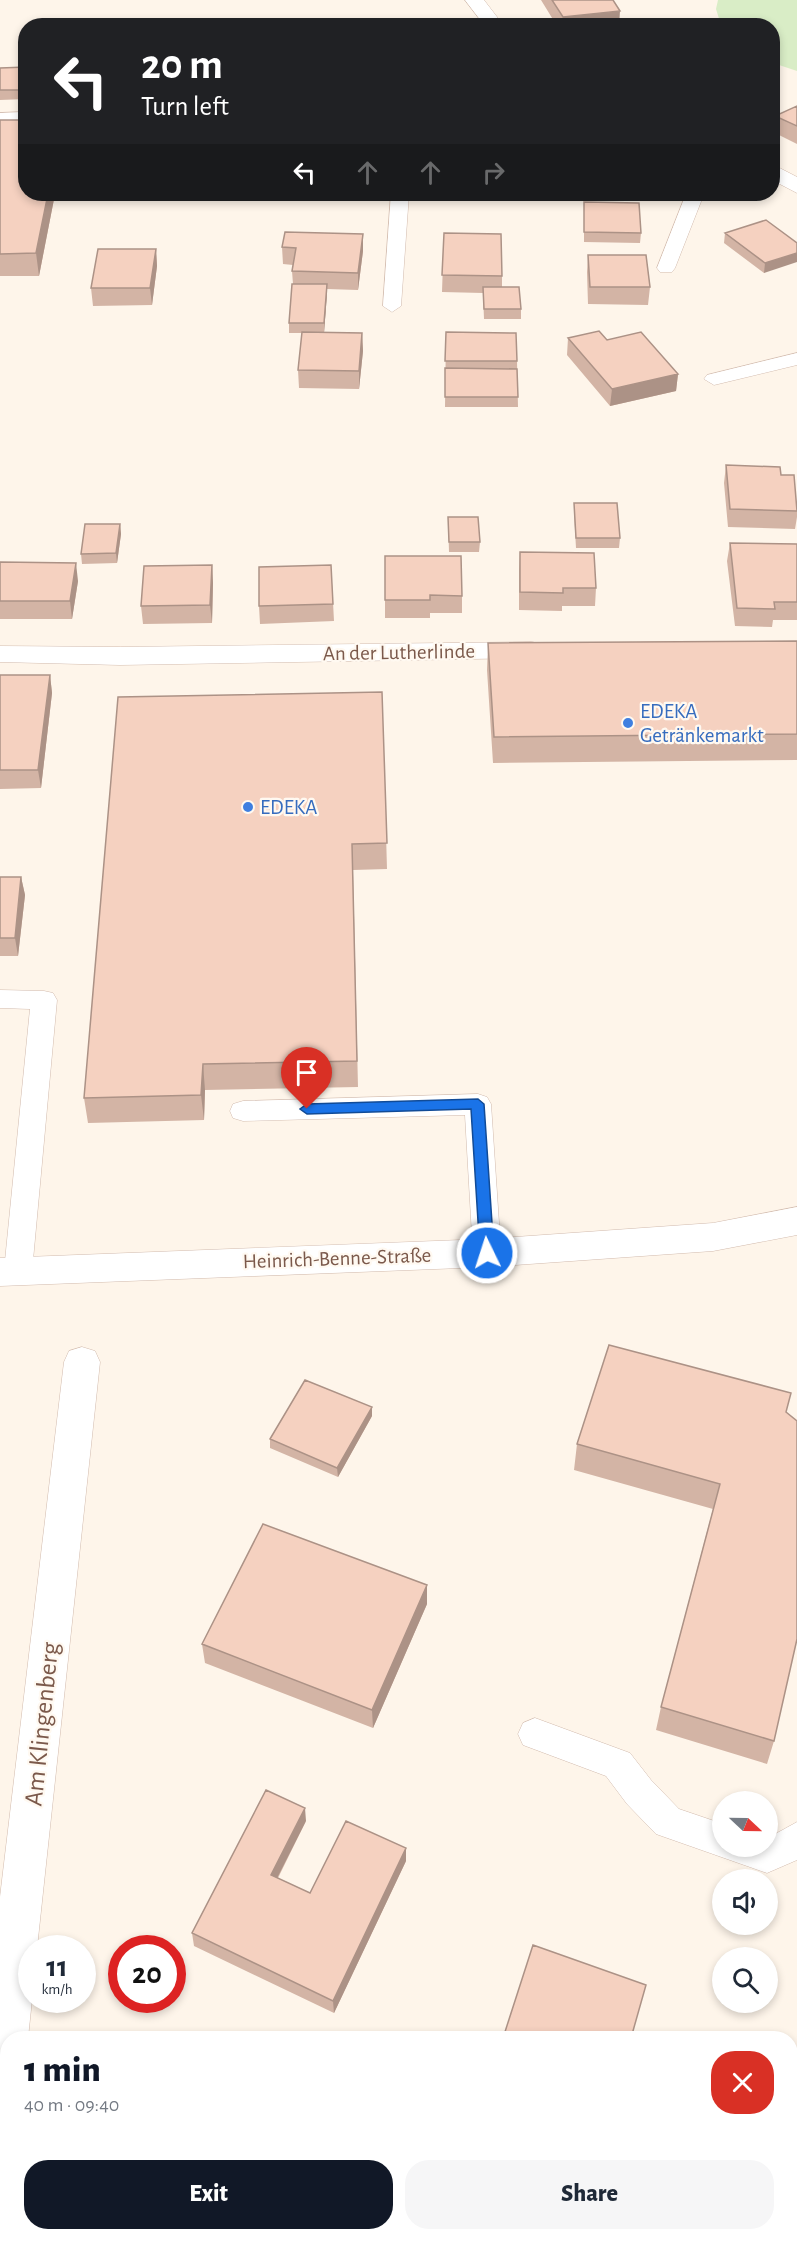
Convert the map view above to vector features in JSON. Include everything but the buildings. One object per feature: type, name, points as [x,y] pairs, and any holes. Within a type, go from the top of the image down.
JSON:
[{"type":"street","points":[[474,0],[489,18]]},
{"type":"street","points":[[0,118],[18,118]]},
{"type":"street","points":[[780,175],[797,187]]},
{"type":"street","name":"An der Lutherlinde","points":[[0,654],[120,656],[558,649]]},
{"type":"street","name":"Heinrich-Benne-Straße","points":[[9,1272],[487,1253],[713,1237],[797,1221]]},
{"type":"street","name":"Am Klingenberg","points":[[6,2031],[82,1362]]},
{"type":"lane","points":[[392,306],[400,201]]},
{"type":"lane","points":[[666,268],[692,201]]},
{"type":"lane","points":[[714,379],[797,359]]},
{"type":"lane","name":"Heinrich-Benne-Straße","points":[[0,999],[44,1000],[9,1272]]},
{"type":"lane","points":[[243,1111],[478,1104],[487,1253]]},
{"type":"lane","points":[[535,1734],[618,1764],[639,1792],[668,1822],[712,1837]]},
{"type":"lane","points":[[778,1851],[791,1845],[797,1839]]},
{"type":"green space","points":[[718,0],[797,0],[797,71],[780,65],[780,18],[719,18],[716,9]]},
{"type":"place","name":"EDEKA Getränkemarkt","points":[[628,723]]},
{"type":"place","name":"EDEKA","points":[[248,807]]},
{"type":"route","points":[[307,1109],[478,1104],[487,1253]]}]
